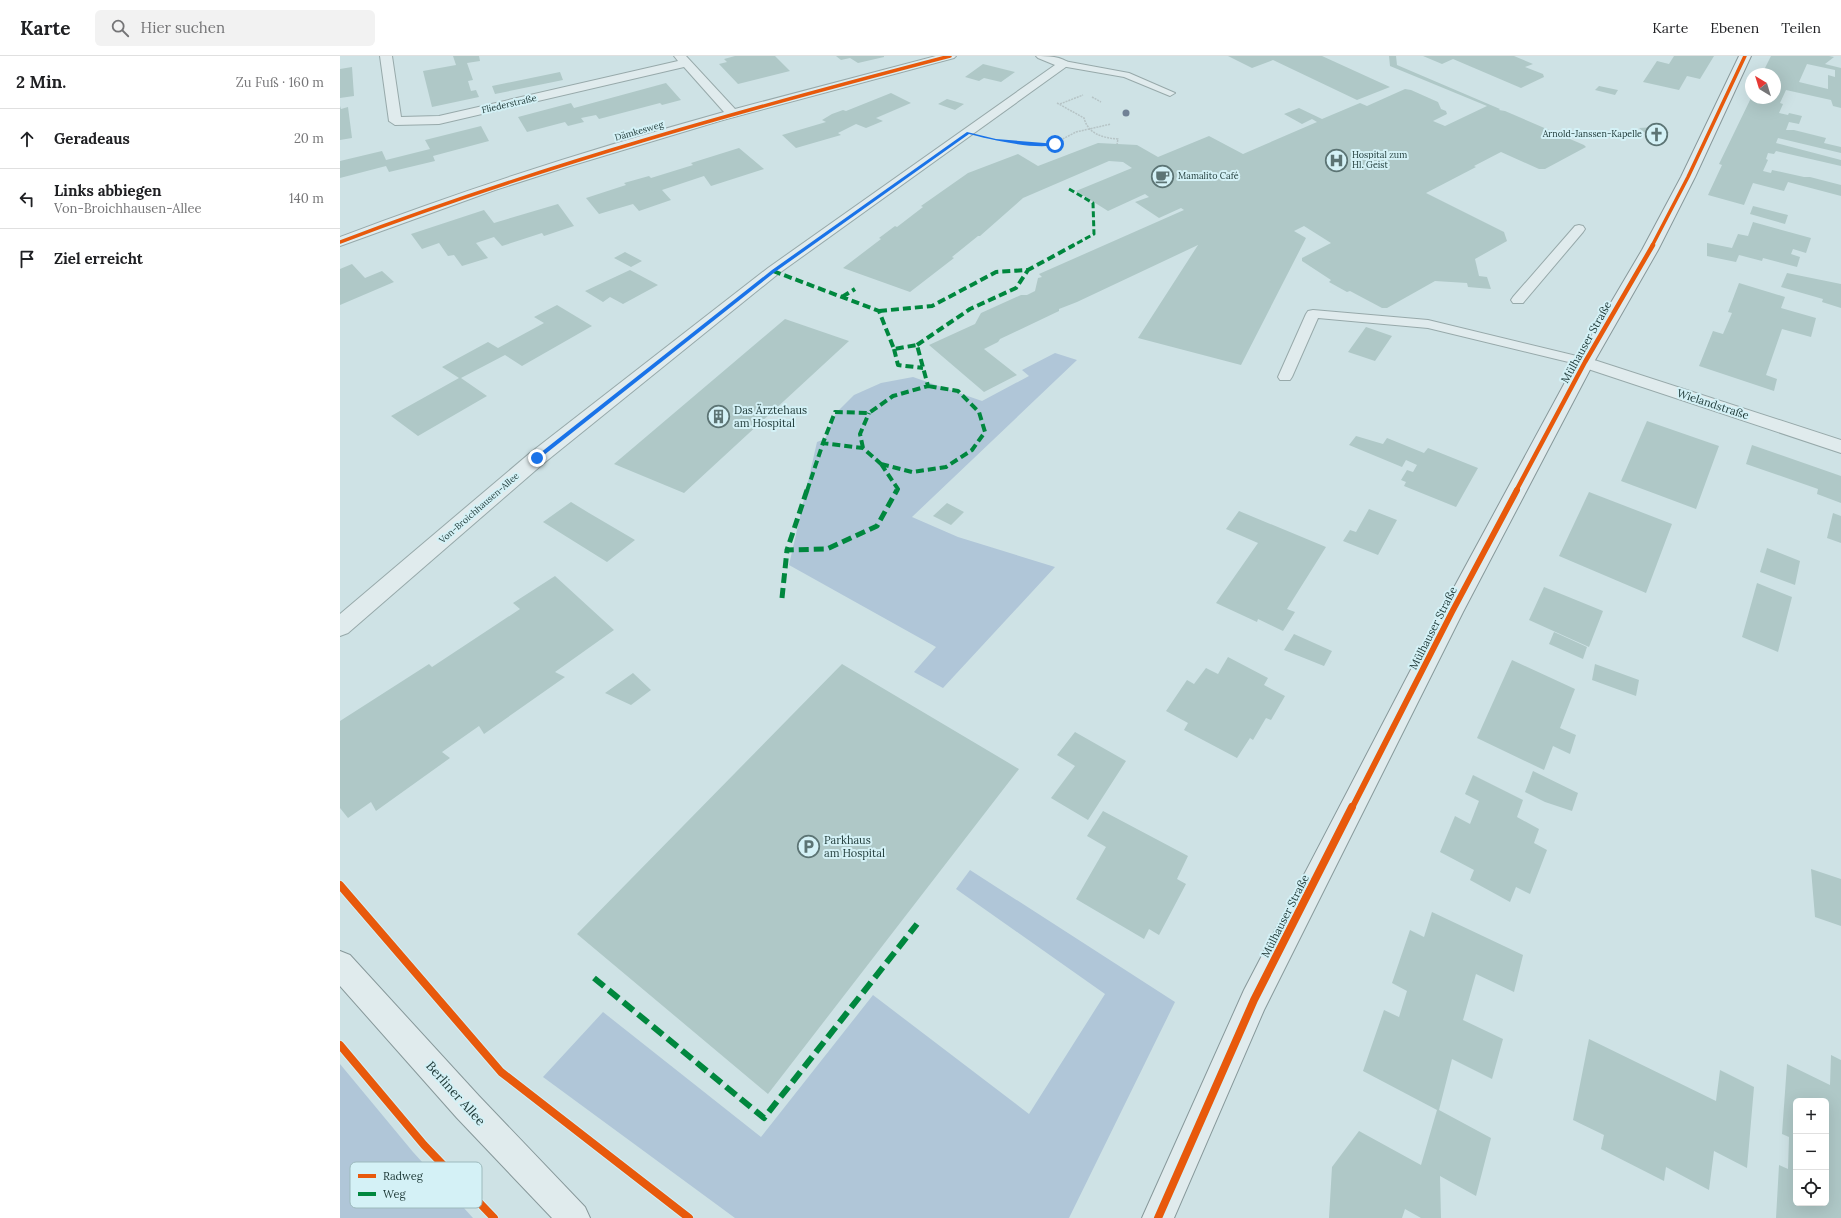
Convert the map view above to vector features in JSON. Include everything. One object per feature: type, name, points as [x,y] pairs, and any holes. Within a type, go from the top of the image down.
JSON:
[{"type":"street","name":"Fliederstraße","points":[[386,56],[395,121],[439,120],[683,60]]},
{"type":"street","name":"Dämkesweg","points":[[340,242],[401,218],[590,154],[732,114],[950,56]]},
{"type":"street","points":[[1042,56],[1064,64]]},
{"type":"street","name":"Mülhauser Straße","points":[[1158,1218],[1254,1000],[1452,612],[1585,362],[1650,250],[1688,177],[1745,56]]},
{"type":"street","points":[[683,60],[732,114]]},
{"type":"street","name":"Von-Broichhausen-Allee","points":[[340,627],[537,458],[773,271],[1064,64]]},
{"type":"street","name":"Wielandstraße","points":[[1585,362],[1841,447]]},
{"type":"street","name":"Berliner Allee","points":[[340,965],[468,1107],[574,1218]]},
{"type":"lane","points":[[1064,64],[1126,75],[1170,93]]},
{"type":"lane","points":[[1518,300],[1579,229]]},
{"type":"lane","points":[[1284,377],[1313,314],[1428,324],[1585,362]]},
{"type":"path","points":[[1027,91],[1046,96],[1084,118],[1084,122],[1088,128],[1105,139],[1118,139],[1117,144]]},
{"type":"path","points":[[1059,104],[1086,94]]},
{"type":"path","points":[[968,133],[995,140],[1044,145],[1063,141],[1076,132],[1088,128],[1111,124]]},
{"type":"shaded area","points":[[1055,353],[1077,360],[912,517],[958,537],[1055,567],[943,688],[914,672],[936,647],[789,565],[817,442],[825,439],[836,413],[854,395],[881,383],[913,377],[982,401],[1029,376],[1022,370]]},
{"type":"shaded area","points":[[970,870],[1175,1002],[1069,1218],[735,1218],[543,1077],[603,1012],[761,1137],[873,995],[1029,1114],[1105,994],[956,889]]},
{"type":"shaded area","points":[[340,1064],[422,1162],[350,1162],[350,1208],[464,1208],[473,1218],[340,1218]]},
{"type":"building","points":[[453,56],[479,56],[480,61],[467,63],[473,80],[468,81],[471,91],[476,90],[479,97],[432,107],[423,71],[456,65]]},
{"type":"building","points":[[735,56],[775,56],[790,71],[738,84],[719,64],[727,62],[724,59]]},
{"type":"building","points":[[836,56],[884,57],[858,63],[850,58],[841,60]]},
{"type":"building","points":[[1228,56],[1322,56],[1390,87],[1357,100],[1273,60],[1252,68]]},
{"type":"building","points":[[1389,56],[1396,56],[1397,65],[1586,147],[1545,169],[1539,169],[1501,152],[1426,193],[1504,232],[1507,241],[1475,259],[1479,276],[1487,277],[1491,289],[1468,287],[1467,283],[1435,281],[1387,308],[1382,308],[1329,282],[1331,280],[1302,261],[1302,258],[1331,243],[1304,226],[1294,231],[1306,238],[1241,365],[1138,338],[1198,245],[1059,309],[1059,311],[1000,339],[998,342],[984,349],[1017,375],[984,392],[929,345],[975,324],[981,313],[1021,295],[1027,295],[1035,291],[1038,278],[1042,277],[1039,274],[1184,210],[1181,208],[1159,218],[1135,202],[1149,197],[1145,194],[1108,211],[1076,191],[1132,168],[1123,162],[1109,161],[1023,198],[980,236],[952,257],[954,258],[910,292],[843,268],[881,239],[879,238],[895,226],[897,227],[923,207],[921,206],[968,173],[1018,154],[1038,166],[1098,143],[1137,145],[1158,157],[1209,136],[1243,154],[1317,122],[1312,119],[1302,124],[1284,114],[1299,108],[1322,119],[1360,103],[1367,106],[1405,89],[1411,90],[1438,102],[1441,109],[1446,111],[1447,114],[1433,121],[1445,126],[1487,106],[1390,66]]},
{"type":"building","points":[[1423,56],[1514,56],[1533,64],[1525,67],[1543,74],[1544,77],[1521,88],[1453,59],[1442,64]]},
{"type":"building","points":[[1674,56],[1714,56],[1700,79],[1687,76],[1679,90],[1643,82],[1657,61],[1669,64]]},
{"type":"building","points":[[1771,56],[1829,56],[1834,57],[1825,64],[1841,68],[1841,108],[1833,106],[1831,100],[1786,90],[1781,101],[1781,68],[1765,68]],"holes":[[[1807,64],[1835,70],[1835,77],[1828,75],[1828,89],[1799,82]]]},
{"type":"building","points":[[983,64],[1015,72],[1001,82],[984,78],[979,81],[965,77]]},
{"type":"building","points":[[352,67],[354,96],[340,98],[340,69]]},
{"type":"building","points":[[560,72],[563,80],[495,94],[492,86]]},
{"type":"building","points":[[666,83],[681,100],[662,105],[660,103],[599,119],[596,115],[581,118],[584,122],[568,126],[565,122],[527,132],[518,117],[571,103],[574,108]]},
{"type":"building","points":[[1599,86],[1618,90],[1615,95],[1595,90]]},
{"type":"building","points":[[891,93],[911,103],[876,118],[883,121],[866,128],[856,124],[838,133],[841,135],[796,148],[782,135],[826,122],[822,120],[832,114],[843,110],[846,111]]},
{"type":"building","points":[[947,99],[964,104],[955,110],[938,104]]},
{"type":"building","points":[[1781,103],[1783,104],[1779,113],[1788,115],[1789,113],[1802,116],[1799,124],[1789,122],[1786,130],[1794,130],[1826,138],[1824,143],[1841,147],[1841,153],[1778,138],[1776,143],[1841,160],[1841,166],[1776,151],[1774,154],[1768,153],[1766,159],[1768,160],[1763,171],[1771,173],[1772,170],[1810,177],[1841,185],[1841,196],[1788,182],[1784,191],[1753,183],[1744,205],[1708,195],[1722,165],[1719,164],[1748,104]]},
{"type":"building","points":[[340,106],[341,109],[348,107],[352,138],[340,140]]},
{"type":"building","points":[[481,126],[489,141],[433,156],[435,161],[389,172],[386,166],[340,178],[340,161],[382,151],[386,160],[430,149],[425,140]]},
{"type":"building","name":"Arnold-Janssen-Kapelle","points":[[1655,127],[1659,130],[1669,132],[1666,138],[1649,136],[1639,128]]},
{"type":"building","points":[[739,148],[764,169],[711,186],[704,176],[662,190],[671,200],[639,211],[633,204],[599,214],[586,198],[626,185],[624,183],[649,176],[651,178],[693,165],[691,163]]},
{"type":"building","points":[[558,204],[574,226],[544,236],[542,233],[502,246],[494,237],[476,243],[488,258],[462,266],[454,255],[448,256],[439,243],[422,249],[411,234],[484,210],[494,223]]},
{"type":"building","points":[[1753,206],[1788,215],[1785,224],[1750,214]]},
{"type":"building","points":[[1753,222],[1811,238],[1806,253],[1793,249],[1791,254],[1800,257],[1797,267],[1763,258],[1762,261],[1739,255],[1736,262],[1707,256],[1707,243],[1732,248],[1738,234],[1748,236]]},
{"type":"building","points":[[625,252],[642,261],[631,267],[614,258]]},
{"type":"building","points":[[352,264],[365,278],[382,271],[394,282],[340,305],[340,269]]},
{"type":"building","points":[[630,270],[658,285],[623,304],[610,297],[603,302],[585,291]]},
{"type":"building","points":[[1787,273],[1841,284],[1841,308],[1822,302],[1823,299],[1781,287]]},
{"type":"building","points":[[1739,283],[1785,297],[1781,308],[1816,318],[1811,337],[1782,329],[1766,375],[1777,379],[1774,391],[1699,366],[1713,331],[1723,334],[1732,313],[1728,312]]},
{"type":"building","points":[[557,305],[592,326],[522,366],[505,355],[461,378],[487,396],[418,436],[391,416],[459,378],[442,367],[488,342],[498,348],[544,323],[534,317]]},
{"type":"building","name":"Das Ärztehaus am Hospital","points":[[785,319],[849,341],[684,493],[614,464]]},
{"type":"building","points":[[1366,327],[1392,336],[1375,361],[1348,352]]},
{"type":"building","points":[[1647,421],[1719,446],[1696,509],[1621,481]]},
{"type":"building","points":[[1356,436],[1383,444],[1387,438],[1424,453],[1428,448],[1478,468],[1456,507],[1404,486],[1406,482],[1401,480],[1407,470],[1413,472],[1417,465],[1406,460],[1402,467],[1349,445]]},
{"type":"building","points":[[1752,445],[1841,476],[1841,503],[1817,494],[1818,489],[1746,464]]},
{"type":"building","points":[[1589,492],[1672,524],[1646,593],[1559,556]]},
{"type":"building","points":[[571,502],[635,540],[607,562],[543,522]]},
{"type":"building","points":[[947,503],[964,512],[951,525],[933,516]]},
{"type":"building","points":[[1369,509],[1397,520],[1378,555],[1343,541],[1350,530],[1356,532]]},
{"type":"building","points":[[1239,511],[1326,547],[1287,609],[1295,612],[1283,631],[1258,619],[1257,622],[1216,603],[1258,543],[1226,529]]},
{"type":"building","points":[[1833,513],[1841,516],[1841,543],[1827,538]]},
{"type":"building","points":[[1767,548],[1800,561],[1795,585],[1760,572]]},
{"type":"building","points":[[555,576],[614,630],[555,672],[565,677],[484,734],[479,726],[442,752],[450,758],[376,811],[371,802],[348,818],[340,808],[340,721],[429,664],[432,667],[520,609],[513,603]]},
{"type":"building","points":[[1757,583],[1792,597],[1778,652],[1742,637]]},
{"type":"building","points":[[1544,587],[1603,611],[1589,647],[1529,620]]},
{"type":"building","points":[[1554,632],[1587,647],[1583,659],[1549,644]]},
{"type":"building","points":[[1294,634],[1332,651],[1324,666],[1284,650]]},
{"type":"building","points":[[1228,657],[1268,678],[1264,685],[1285,696],[1271,720],[1266,718],[1253,740],[1250,738],[1237,758],[1184,730],[1188,723],[1166,711],[1187,680],[1194,684],[1206,668],[1218,674]]},
{"type":"building","points":[[1512,660],[1575,689],[1560,728],[1576,735],[1570,754],[1553,746],[1544,770],[1477,738]]},
{"type":"building","points":[[842,664],[1019,769],[768,1094],[577,934]]},
{"type":"building","points":[[1595,664],[1639,680],[1636,696],[1592,680]]},
{"type":"building","points":[[633,673],[651,690],[631,705],[605,693]]},
{"type":"building","points":[[1075,732],[1126,761],[1088,820],[1051,798],[1075,766],[1057,755]]},
{"type":"building","points":[[1533,771],[1578,793],[1572,811],[1545,802],[1525,792]]},
{"type":"building","points":[[1473,775],[1523,800],[1517,817],[1539,829],[1534,843],[1547,850],[1530,894],[1516,887],[1510,902],[1470,880],[1474,870],[1440,852],[1455,816],[1470,824],[1479,801],[1465,794]]},
{"type":"building","points":[[1103,811],[1188,856],[1177,879],[1186,884],[1159,935],[1149,929],[1144,939],[1076,899],[1106,847],[1087,836]]},
{"type":"building","points":[[1811,869],[1841,879],[1841,926],[1815,917]]},
{"type":"building","points":[[1432,912],[1523,955],[1514,992],[1476,974],[1463,1020],[1503,1039],[1492,1079],[1452,1059],[1439,1110],[1491,1138],[1476,1196],[1440,1176],[1441,1218],[1421,1218],[1405,1209],[1402,1218],[1329,1218],[1332,1167],[1359,1131],[1421,1165],[1437,1110],[1363,1071],[1384,1010],[1399,1017],[1407,991],[1392,983],[1410,930],[1424,937]]},
{"type":"building","points":[[1589,1039],[1716,1101],[1720,1070],[1754,1087],[1747,1168],[1714,1151],[1709,1190],[1666,1167],[1664,1181],[1601,1149],[1604,1135],[1573,1120]]},
{"type":"building","points":[[1831,1055],[1841,1060],[1841,1218],[1776,1218],[1779,1165],[1788,1169],[1789,1137],[1782,1134],[1787,1064],[1830,1085]]},
{"type":"marked path","points":[[879,311],[932,306],[996,272],[1028,270],[1094,234],[1093,203],[1069,189]]},
{"type":"marked path","points":[[917,345],[970,309],[1016,288],[1028,270]]},
{"type":"marked path","points":[[773,271],[879,311],[894,349],[917,345],[928,386],[893,396],[869,413],[835,412],[823,443]]},
{"type":"marked path","points":[[842,297],[855,289]]},
{"type":"marked path","points":[[894,349],[898,365],[923,368]]},
{"type":"marked path","points":[[881,464],[898,489],[877,526],[827,549],[787,550],[823,443],[863,448],[881,464],[912,472],[946,467],[972,450],[985,432],[979,412],[958,391],[928,386]]},
{"type":"marked path","points":[[863,448],[860,434],[869,413]]},
{"type":"marked path","points":[[782,598],[787,550]]},
{"type":"marked path","points":[[594,978],[764,1118],[917,924]]},
{"type":"cycle path","points":[[340,242],[490,187],[566,163],[719,118],[950,56]]},
{"type":"cycle path","points":[[1158,1218],[1254,1000],[1452,612],[1585,362],[1650,250],[1688,177],[1745,56]]},
{"type":"cycle path","points":[[340,885],[501,1072],[689,1218]]},
{"type":"cycle path","points":[[340,1045],[424,1145],[440,1162]]},
{"type":"cycle path","points":[[482,1205],[494,1218]]},
{"type":"place","name":"Arnold-Janssen-Kapelle","points":[[1657,134]]},
{"type":"place","name":"Hospital zum Hl. Geist","points":[[1337,160]]},
{"type":"place","name":"Mamalito Café","points":[[1162,176]]},
{"type":"place","name":"Das Ärztehaus am Hospital","points":[[719,416]]},
{"type":"place","name":"Parkhaus am Hospital","points":[[808,846]]},
{"type":"route","points":[[537,458],[773,271],[968,133],[995,140],[1044,145],[1055,144]]}]
